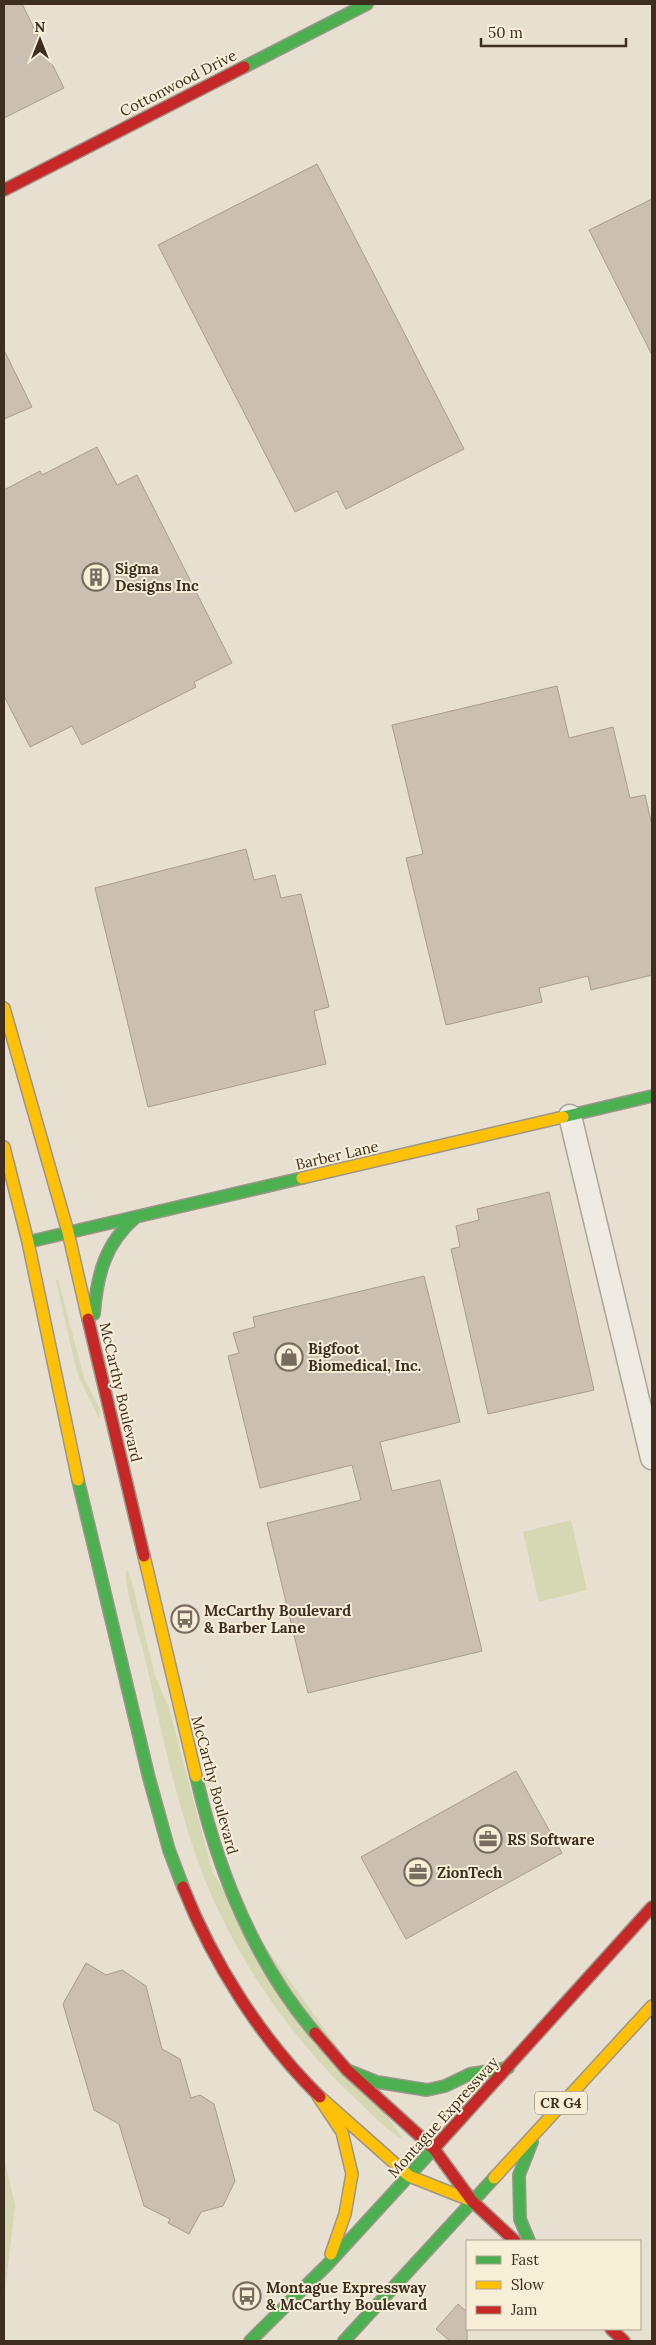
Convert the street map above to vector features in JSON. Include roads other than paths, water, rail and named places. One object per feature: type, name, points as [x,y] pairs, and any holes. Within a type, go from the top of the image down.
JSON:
[{"type":"main road","name":"Cottonwood Drive","points":[[4,190],[367,4]]},
{"type":"main road","name":"McCarthy Boulevard","points":[[4,1008],[68,1232],[211,1837],[237,1906],[260,1953],[305,2021],[347,2070],[434,2149],[472,2201]]},
{"type":"main road","name":"Barber Lane","points":[[28,1242],[652,1096]]},
{"type":"main road","points":[[4,1147],[28,1242],[67,1434],[149,1778],[169,1850],[198,1924],[225,1973],[275,2047],[318,2096],[409,2176],[472,2201],[514,2240]]},
{"type":"main road","points":[[94,1338],[95,1290],[105,1253],[121,1228],[136,1217]]},
{"type":"main road","name":"Montague Expressway","points":[[250,2341],[327,2265],[508,2068],[652,1907]]},
{"type":"main road","name":"CR G4","points":[[344,2341],[652,2006]]},
{"type":"main road","points":[[347,2070],[377,2082],[427,2090],[445,2086],[470,2074],[508,2068]]},
{"type":"main road","points":[[318,2096],[342,2132],[352,2174],[345,2214],[327,2265]]},
{"type":"main road","points":[[529,2240],[520,2219],[520,2175],[536,2130]]},
{"type":"main road","points":[[611,2330],[624,2341]]},
{"type":"street","points":[[570,1116],[652,1458]]},
{"type":"place","name":"Sigma Designs Inc","points":[[96,577]]},
{"type":"place","name":"Bigfoot Biomedical, Inc.","points":[[289,1357]]},
{"type":"place","name":"McCarthy Boulevard & Barber Lane","points":[[185,1619]]},
{"type":"place","name":"RS Software","points":[[488,1839]]},
{"type":"place","name":"ZionTech","points":[[418,1872]]},
{"type":"place","name":"Montague Expressway & McCarthy Boulevard","points":[[247,2296]]}]
